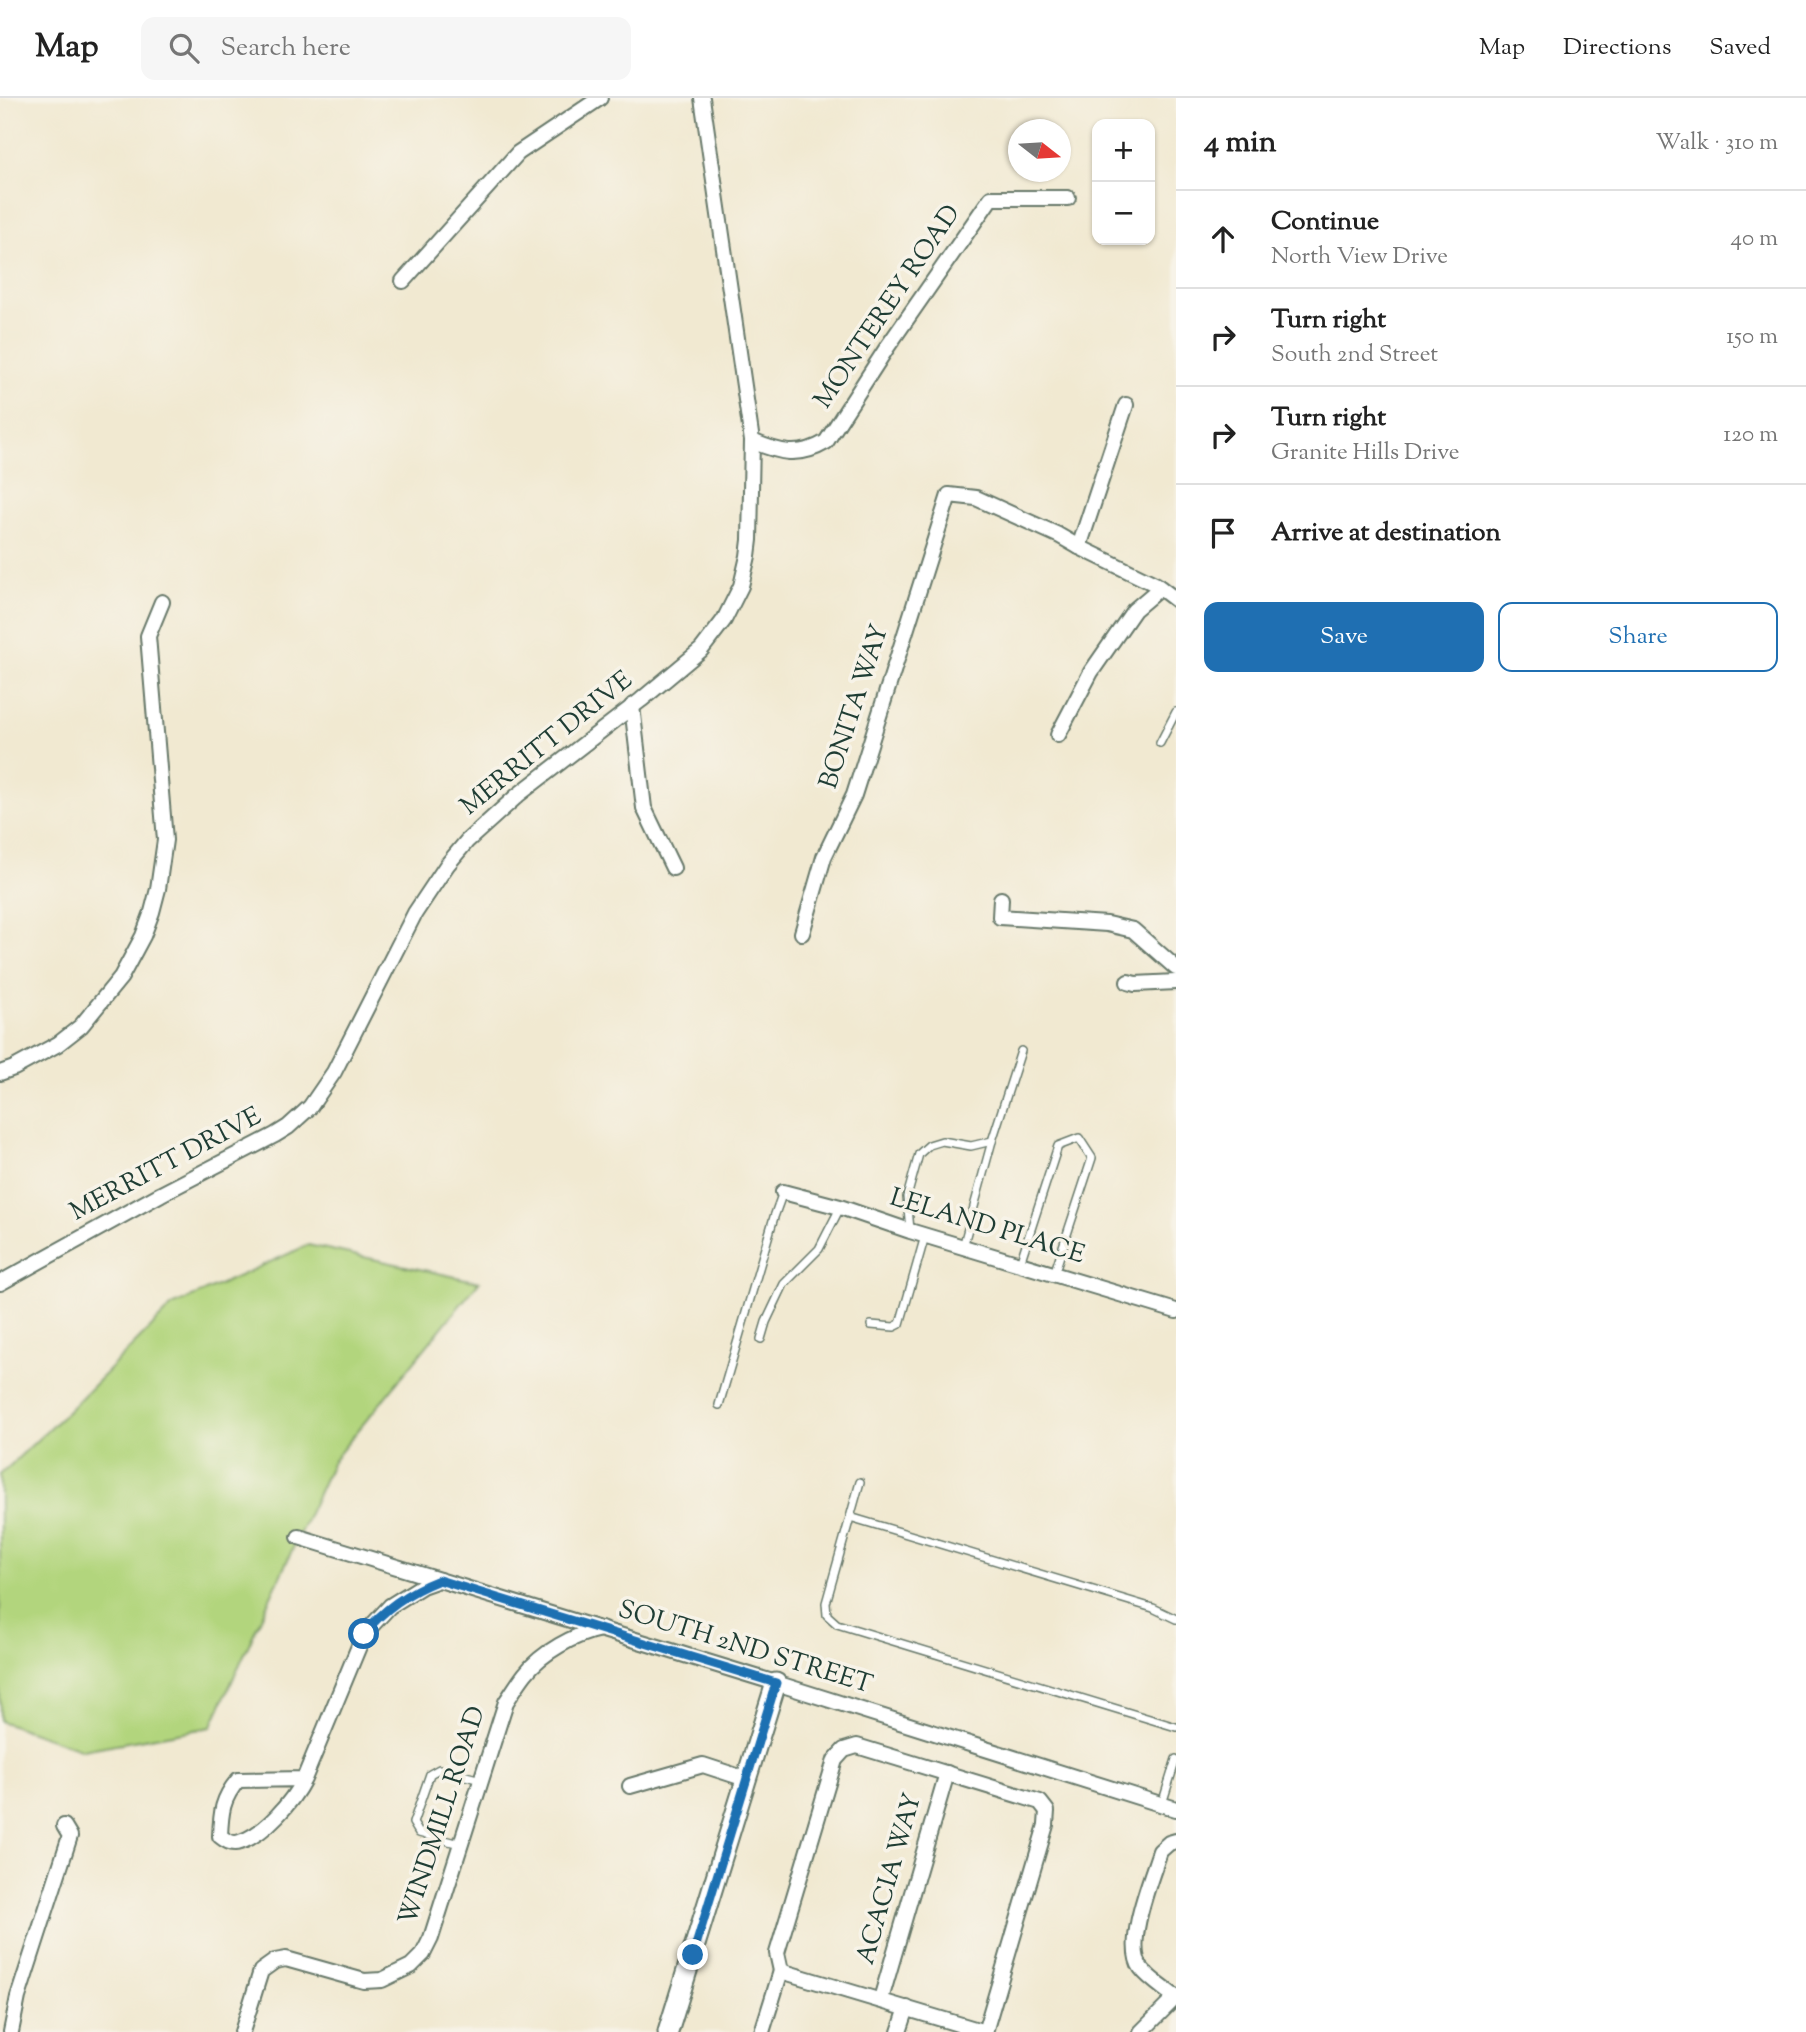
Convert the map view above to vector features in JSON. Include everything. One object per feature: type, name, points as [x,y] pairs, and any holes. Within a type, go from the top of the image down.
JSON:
[{"type":"street","points":[[403,281],[518,153],[600,98]]},
{"type":"street","name":"MERRITT DRIVE","points":[[0,1283],[275,1135],[299,1117],[319,1096],[334,1072],[415,912],[467,841],[518,795],[701,650],[734,604],[748,556],[752,442],[702,98]]},
{"type":"street","name":"MONTEREY ROAD","points":[[752,442],[787,453],[814,449],[826,442],[888,346],[991,198],[1068,198]]},
{"type":"street","points":[[1126,405],[1079,547],[1160,588],[1176,600]]},
{"type":"street","name":"BONITA WAY","points":[[802,933],[824,857],[854,795],[949,495],[976,498],[1079,547]]},
{"type":"street","points":[[1058,735],[1091,672],[1134,610],[1160,588]]},
{"type":"street","points":[[0,1073],[14,1069],[58,1044],[81,1026],[121,977],[138,947],[152,912],[165,840],[148,636],[162,602]]},
{"type":"street","points":[[632,706],[644,808],[673,868]]},
{"type":"street","points":[[1001,899],[1000,917],[1107,924],[1133,930],[1176,968]]},
{"type":"street","points":[[1128,982],[1176,982]]},
{"type":"street","name":"LELAND PLACE","points":[[783,1192],[840,1207],[910,1231],[1176,1311]]},
{"type":"street","name":"SOUTH 2ND STREET","points":[[299,1537],[1169,1807]]},
{"type":"street","points":[[304,1779],[239,1780],[228,1793],[221,1812],[220,1836],[228,1842],[239,1843],[266,1827],[289,1804],[304,1779],[364,1634],[390,1606],[405,1595],[439,1580]]},
{"type":"street","name":"WINDMILL ROAD","points":[[242,2032],[261,1971],[275,1961],[286,1959],[364,1981],[382,1980],[411,1966],[423,1954],[431,1938],[506,1702],[526,1672],[555,1648],[588,1632],[602,1629]]},
{"type":"street","points":[[668,2032],[776,1683]]},
{"type":"street","points":[[762,2032],[781,1971],[777,1953],[835,1760],[844,1750],[857,1746],[1040,1802],[1048,1811],[985,2032],[781,1971]]},
{"type":"street","points":[[630,1786],[703,1765],[746,1780]]},
{"type":"street","name":"ACACIA WAY","points":[[881,1999],[947,1773]]},
{"type":"street","points":[[11,2032],[18,1997],[70,1836],[64,1826]]},
{"type":"street","points":[[1144,2031],[1175,1997],[1142,1970],[1134,1942],[1160,1851],[1176,1841]]},
{"type":"street","points":[[899,2032],[907,2008]]},
{"type":"lane","points":[[1160,743],[1176,712]]},
{"type":"lane","points":[[963,1247],[992,1141],[1021,1051]]},
{"type":"lane","points":[[1020,1264],[1058,1146],[1079,1138],[1092,1157],[1054,1274]]},
{"type":"lane","points":[[910,1231],[907,1197],[919,1154],[929,1144],[942,1140],[971,1146],[992,1141]]},
{"type":"lane","points":[[719,1405],[783,1192]]},
{"type":"lane","points":[[761,1339],[784,1284],[819,1249],[840,1207]]},
{"type":"lane","points":[[872,1325],[894,1327],[900,1324],[926,1235]]},
{"type":"lane","points":[[860,1482],[826,1603],[827,1615],[837,1624],[1176,1727]]},
{"type":"lane","points":[[850,1517],[1153,1608],[1176,1619]]},
{"type":"lane","points":[[1169,1807],[1176,1759]]},
{"type":"lane","points":[[460,1844],[419,1833],[413,1823],[430,1774],[439,1769],[481,1780]]},
{"type":"green space","points":[[308,1245],[479,1282],[333,1461],[211,1727],[83,1750],[0,1721],[0,1475],[172,1306]]},
{"type":"route","points":[[364,1634],[390,1606],[405,1595],[439,1580],[776,1683],[693,1955]]}]
